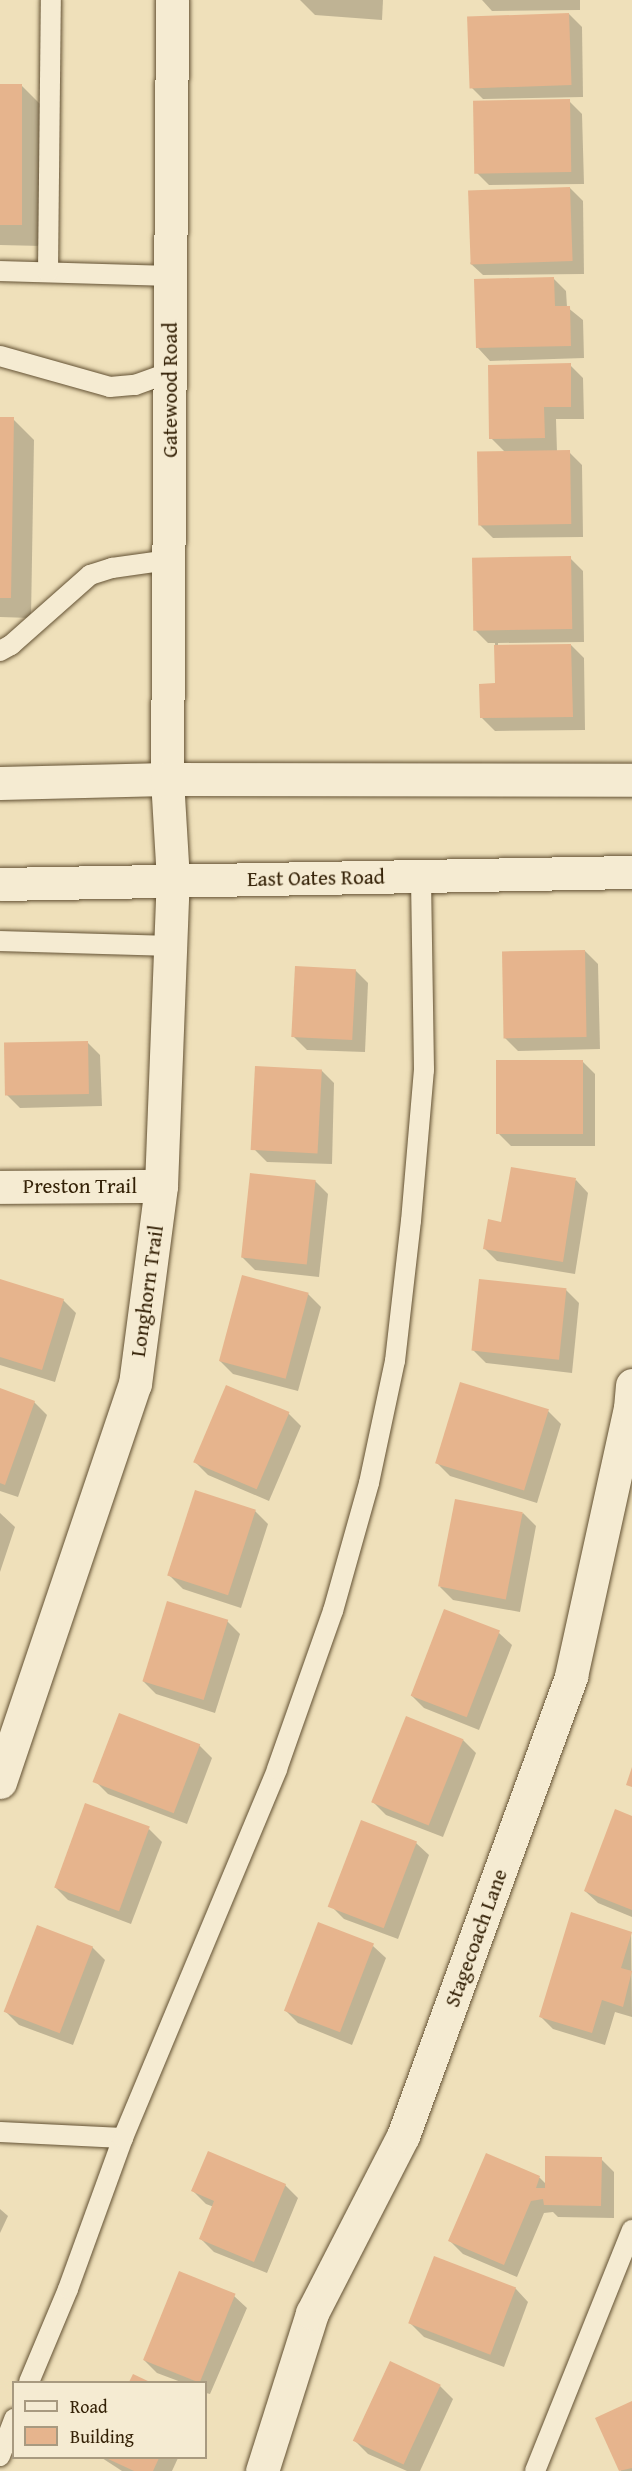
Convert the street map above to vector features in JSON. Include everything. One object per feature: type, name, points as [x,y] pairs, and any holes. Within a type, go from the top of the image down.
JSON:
[{"type":"street","name":"Gatewood Road","points":[[167,779],[172,0]]},
{"type":"street","points":[[0,783],[167,779],[632,780]]},
{"type":"street","name":"Longhorn Trail","points":[[0,1782],[135,1384],[161,1186],[173,880],[167,779]]},
{"type":"street","name":"East Oates Road","points":[[0,884],[632,872]]},
{"type":"street","name":"Preston Trail","points":[[0,1186],[161,1186]]},
{"type":"street","name":"Stagecoach Lane","points":[[262,2471],[312,2313],[404,2136],[572,1676],[630,1408],[632,1385]]},
{"type":"lane","points":[[48,272],[51,0]]},
{"type":"lane","points":[[0,271],[170,276]]},
{"type":"lane","points":[[0,356],[110,387],[135,385],[170,372]]},
{"type":"lane","points":[[0,651],[11,645],[90,575],[112,568],[169,560]]},
{"type":"lane","points":[[29,2381],[68,2289],[123,2138],[277,1769],[333,1611],[369,1483],[395,1361],[411,1221],[424,1070],[421,876]]},
{"type":"lane","points":[[0,941],[171,946]]},
{"type":"lane","points":[[0,2132],[123,2138]]},
{"type":"lane","points":[[535,2471],[632,2230]]},
{"type":"lane","points":[[0,2456],[12,2424]]},
{"type":"building","points":[[569,13],[572,85],[470,89],[467,17]]},
{"type":"building","points":[[0,84],[22,84],[22,225],[0,225]]},
{"type":"building","points":[[570,99],[571,172],[474,174],[473,101]]},
{"type":"building","points":[[570,187],[573,261],[471,265],[468,191]]},
{"type":"building","points":[[554,277],[555,306],[570,306],[571,346],[476,348],[474,279]]},
{"type":"building","points":[[571,363],[571,407],[544,407],[545,438],[489,439],[488,365]]},
{"type":"building","points":[[0,417],[14,417],[11,598],[0,598]]},
{"type":"building","points":[[570,450],[571,524],[478,526],[477,452]]},
{"type":"building","points":[[571,556],[572,629],[473,631],[472,558]]},
{"type":"building","points":[[571,644],[573,717],[480,718],[479,684],[495,683],[494,645]]},
{"type":"building","points":[[585,950],[587,1037],[504,1038],[502,951]]},
{"type":"building","points":[[295,966],[356,969],[352,1040],[291,1037]]},
{"type":"building","points":[[88,1041],[89,1094],[5,1095],[4,1042]]},
{"type":"building","points":[[496,1060],[583,1060],[583,1134],[496,1134]]},
{"type":"building","points":[[255,1066],[322,1070],[318,1153],[251,1150]]},
{"type":"building","points":[[511,1167],[576,1178],[563,1262],[483,1249],[488,1219],[501,1222]]},
{"type":"building","points":[[250,1173],[316,1180],[307,1264],[241,1258]]},
{"type":"building","points":[[242,1275],[309,1293],[286,1379],[219,1361]]},
{"type":"building","points":[[0,1279],[64,1299],[42,1370],[0,1357]]},
{"type":"building","points":[[479,1279],[567,1288],[559,1360],[471,1351]]},
{"type":"building","points":[[460,1382],[549,1409],[524,1490],[435,1463]]},
{"type":"building","points":[[226,1385],[290,1412],[257,1489],[193,1462]]},
{"type":"building","points":[[0,1388],[35,1401],[5,1485],[0,1483]]},
{"type":"building","points":[[195,1490],[256,1510],[228,1595],[167,1576]]},
{"type":"building","points":[[455,1499],[523,1512],[506,1600],[438,1586]]},
{"type":"building","points":[[167,1601],[228,1620],[204,1700],[142,1681]]},
{"type":"building","points":[[444,1609],[500,1631],[467,1717],[411,1696]]},
{"type":"building","points":[[119,1713],[200,1744],[174,1813],[92,1782]]},
{"type":"building","points":[[406,1716],[463,1739],[429,1825],[371,1802]]},
{"type":"building","points":[[632,1767],[632,1787],[626,1785]]},
{"type":"building","points":[[85,1803],[150,1827],[119,1911],[54,1888]]},
{"type":"building","points":[[615,1809],[632,1816],[632,1910],[584,1891]]},
{"type":"building","points":[[361,1820],[417,1842],[384,1928],[328,1907]]},
{"type":"building","points":[[571,1912],[632,1932],[621,1968],[632,1971],[623,2007],[602,2000],[592,2033],[539,2017]]},
{"type":"building","points":[[318,1922],[374,1944],[340,2032],[284,2011]]},
{"type":"building","points":[[37,1925],[93,1947],[60,2033],[4,2012]]},
{"type":"building","points":[[208,2151],[286,2184],[254,2262],[199,2239],[214,2201],[191,2191]]},
{"type":"building","points":[[486,2153],[540,2176],[536,2188],[545,2188],[545,2156],[602,2157],[601,2206],[544,2205],[543,2199],[531,2201],[504,2265],[448,2241]]},
{"type":"building","points":[[434,2256],[516,2288],[490,2355],[408,2323]]},
{"type":"building","points":[[179,2271],[236,2294],[200,2381],[195,2381],[143,2360]]},
{"type":"building","points":[[390,2361],[441,2385],[404,2464],[353,2441]]},
{"type":"building","points":[[133,2374],[148,2381],[130,2381]]},
{"type":"building","points":[[632,2401],[632,2468],[619,2471],[595,2418]]},
{"type":"building","points":[[108,2459],[159,2459],[153,2471],[134,2471]]}]
